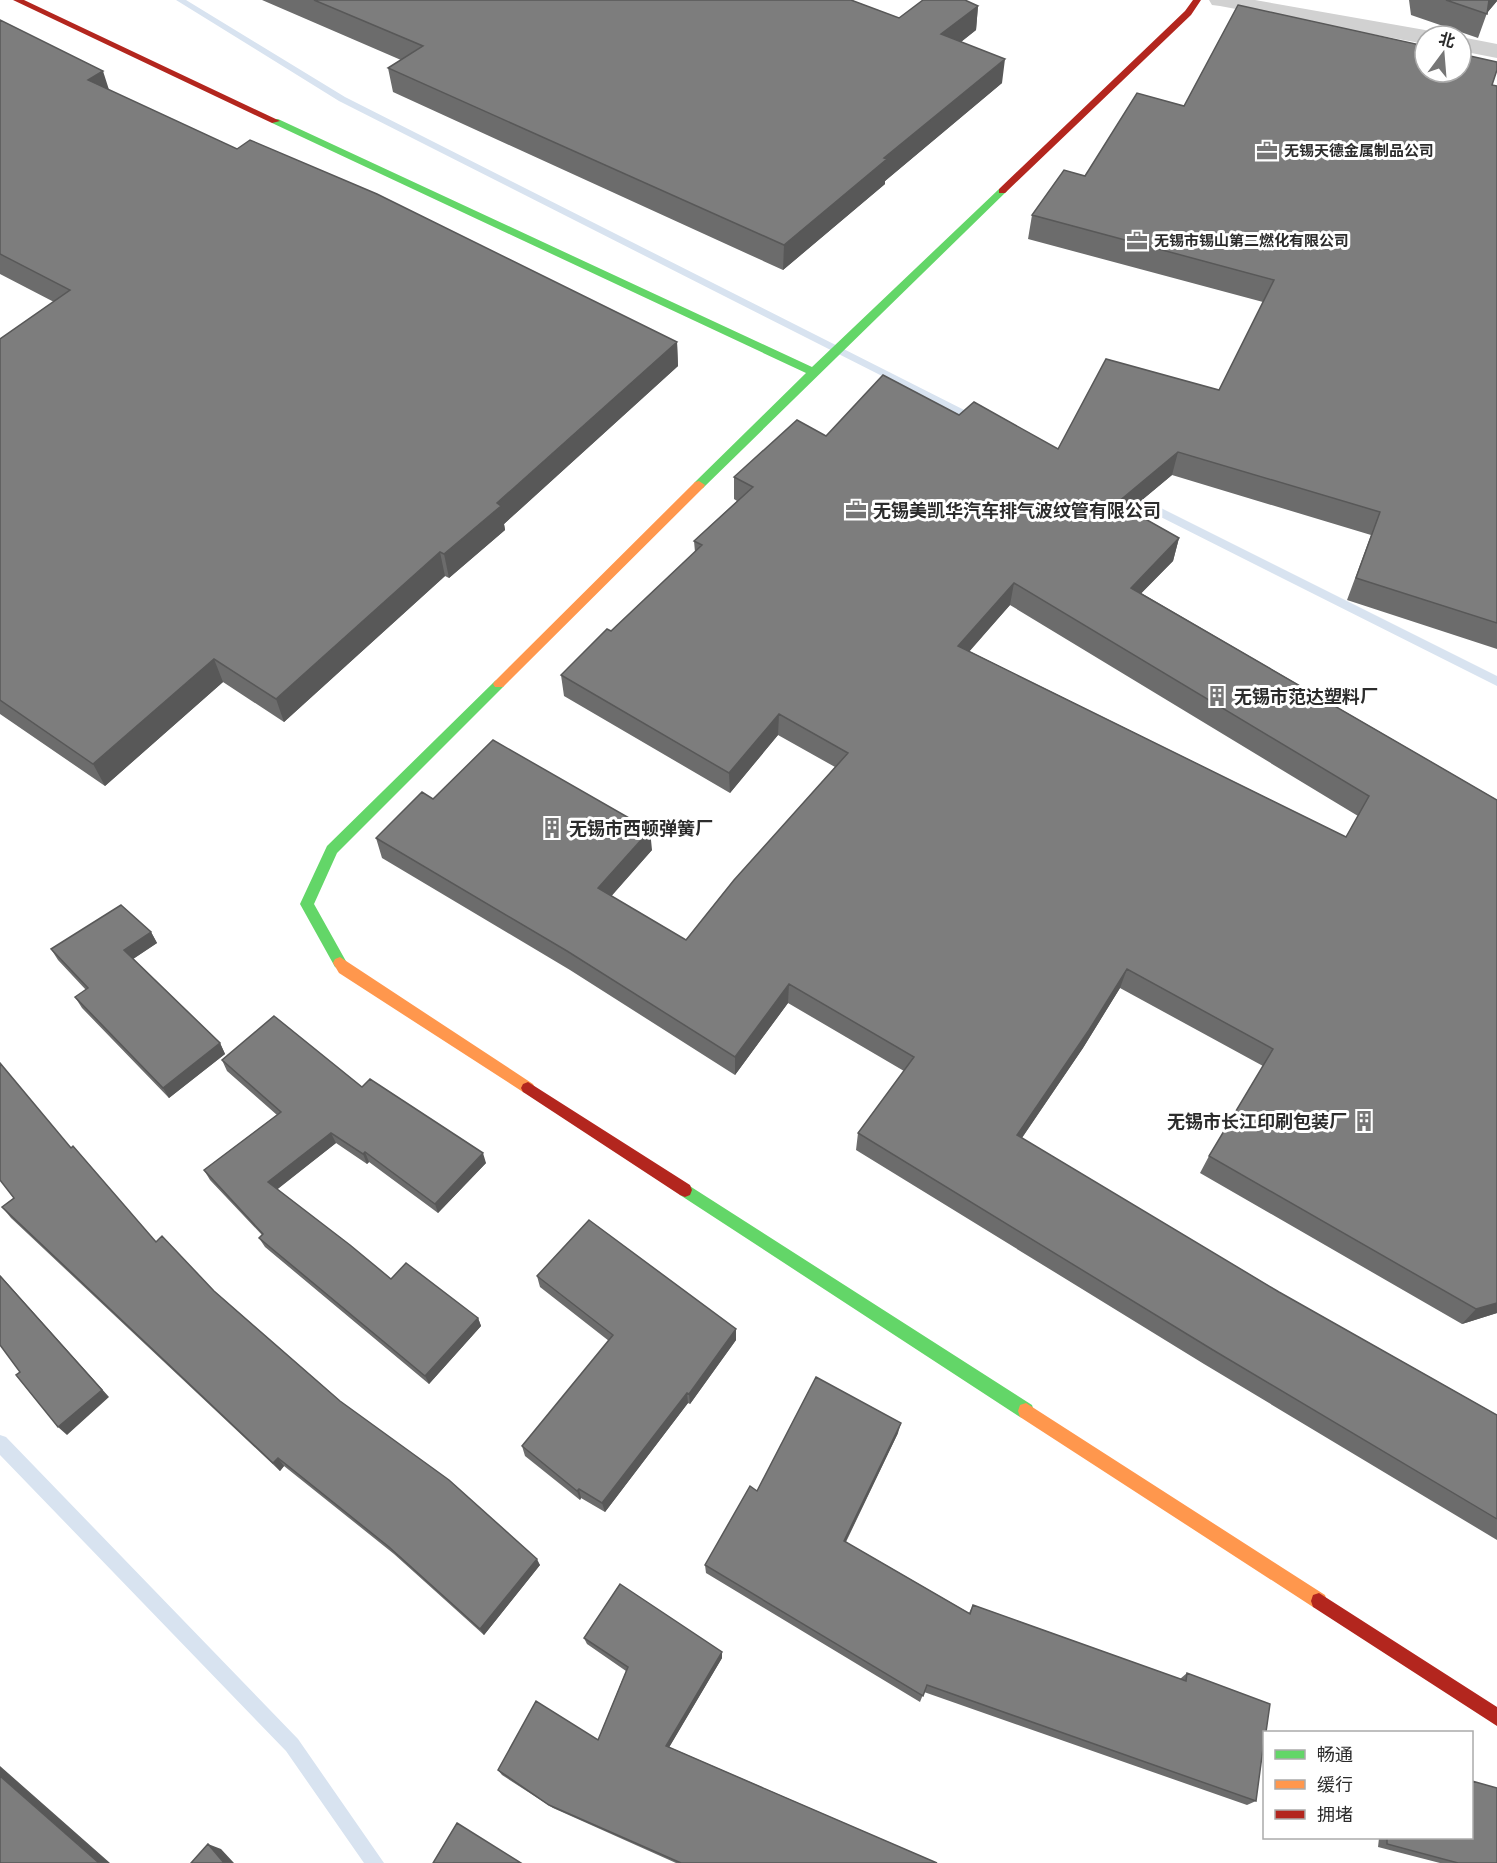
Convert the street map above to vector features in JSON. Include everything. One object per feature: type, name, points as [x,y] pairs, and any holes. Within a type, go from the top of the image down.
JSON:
[{"type":"street","points":[[17,0],[813,372]]},
{"type":"street","points":[[1197,0],[1188,13],[813,372],[332,850],[307,904],[344,969],[1497,1717]]},
{"type":"street","points":[[1220,0],[1413,36]]},
{"type":"street","points":[[1473,46],[1497,51]]},
{"type":"building","points":[[314,0],[851,0],[899,18],[923,0],[965,0],[978,6],[941,34],[1005,59],[884,158],[887,159],[784,245],[388,68],[423,46]]},
{"type":"building","points":[[1446,0],[1489,0],[1487,14]]},
{"type":"building","points":[[1238,5],[1413,43],[1413,84],[1473,84],[1473,57],[1497,62],[1492,85],[1497,86],[1497,623],[1356,578],[1380,512],[1178,452],[1117,503],[1179,538],[1131,588],[1497,800],[1497,1303],[1476,1309],[1209,1156],[1273,1049],[1127,969],[1089,1030],[1017,1135],[1279,1292],[1497,1415],[1497,1519],[1213,1350],[858,1133],[914,1057],[789,984],[735,1057],[567,951],[376,838],[422,792],[433,799],[493,740],[650,830],[598,888],[686,940],[734,880],[848,753],[779,714],[729,773],[561,675],[607,629],[611,631],[702,545],[694,541],[753,487],[734,477],[797,420],[826,436],[883,375],[959,415],[974,402],[1058,449],[1106,359],[1219,390],[1274,280],[1032,215],[1064,170],[1085,176],[1137,93],[1184,106]],"holes":[[[1014,583],[1369,796],[1346,837],[958,646]]]},
{"type":"building","points":[[0,20],[103,71],[88,80],[237,149],[250,140],[377,194],[677,342],[497,503],[501,506],[444,554],[440,552],[276,699],[214,659],[93,764],[0,700],[0,339],[70,290],[0,254]]},
{"type":"building","points":[[121,905],[151,932],[124,950],[220,1043],[163,1088],[75,997],[88,988],[51,949]]},
{"type":"building","points":[[274,1016],[362,1087],[370,1079],[483,1153],[435,1204],[365,1152],[363,1154],[331,1133],[268,1182],[391,1279],[406,1263],[478,1318],[425,1376],[259,1238],[263,1234],[204,1170],[281,1112],[222,1060]]},
{"type":"building","points":[[0,1063],[71,1148],[73,1146],[156,1242],[162,1236],[214,1291],[340,1401],[449,1480],[537,1559],[480,1629],[389,1547],[278,1458],[273,1463],[2,1207],[14,1198],[0,1180]]},
{"type":"building","points":[[589,1220],[736,1329],[689,1394],[687,1393],[602,1503],[579,1489],[577,1491],[522,1446],[613,1335],[537,1276]]},
{"type":"building","points":[[0,1276],[102,1390],[58,1427],[16,1375],[20,1372],[0,1345]]},
{"type":"building","points":[[816,1377],[901,1423],[844,1541],[970,1614],[973,1605],[1186,1681],[1187,1673],[1270,1704],[1266,1731],[1263,1731],[1256,1801],[927,1685],[923,1696],[705,1565],[750,1486],[757,1491]]},
{"type":"building","points":[[620,1584],[722,1652],[666,1746],[937,1863],[681,1863],[549,1805],[498,1770],[536,1701],[598,1740],[628,1667],[584,1638]]},
{"type":"building","points":[[0,1776],[99,1863],[0,1863]]},
{"type":"building","points":[[1473,1781],[1497,1788],[1497,1863],[1458,1863],[1387,1844],[1387,1839],[1473,1839]]},
{"type":"building","points":[[457,1823],[521,1863],[433,1863]]},
{"type":"building","points":[[208,1844],[224,1863],[191,1863]]},
{"type":"waterway","points":[[180,0],[342,99],[979,420]]},
{"type":"waterway","points":[[1125,494],[1497,681]]},
{"type":"waterway","points":[[0,1443],[292,1745],[375,1863]]},
{"type":"traffic: fast","points":[[275,121],[813,372]]},
{"type":"traffic: fast","points":[[699,485],[1002,191]]},
{"type":"traffic: fast","points":[[340,963],[307,904],[332,850],[499,684]]},
{"type":"traffic: fast","points":[[685,1190],[1026,1411]]},
{"type":"traffic: slow","points":[[499,684],[699,485]]},
{"type":"traffic: slow","points":[[340,963],[344,969],[528,1088]]},
{"type":"traffic: slow","points":[[1026,1411],[1319,1601]]},
{"type":"traffic: jam","points":[[17,0],[275,121]]},
{"type":"traffic: jam","points":[[1002,191],[1188,13],[1197,0]]},
{"type":"traffic: jam","points":[[528,1088],[685,1190]]},
{"type":"traffic: jam","points":[[1319,1601],[1497,1717]]},
{"type":"place","name":"无锡天德金属制品公司","points":[[1267,151]]},
{"type":"place","name":"无锡市锡山第二燃化有限公司","points":[[1137,241]]},
{"type":"place","name":"无锡美凯华汽车排气波纹管有限公司","points":[[856,510]]},
{"type":"place","name":"无锡市范达塑料厂","points":[[1217,696]]},
{"type":"place","name":"无锡市西顿弹簧厂","points":[[552,828]]},
{"type":"place","name":"无锡市长江印刷包装厂","points":[[1364,1121]]}]
